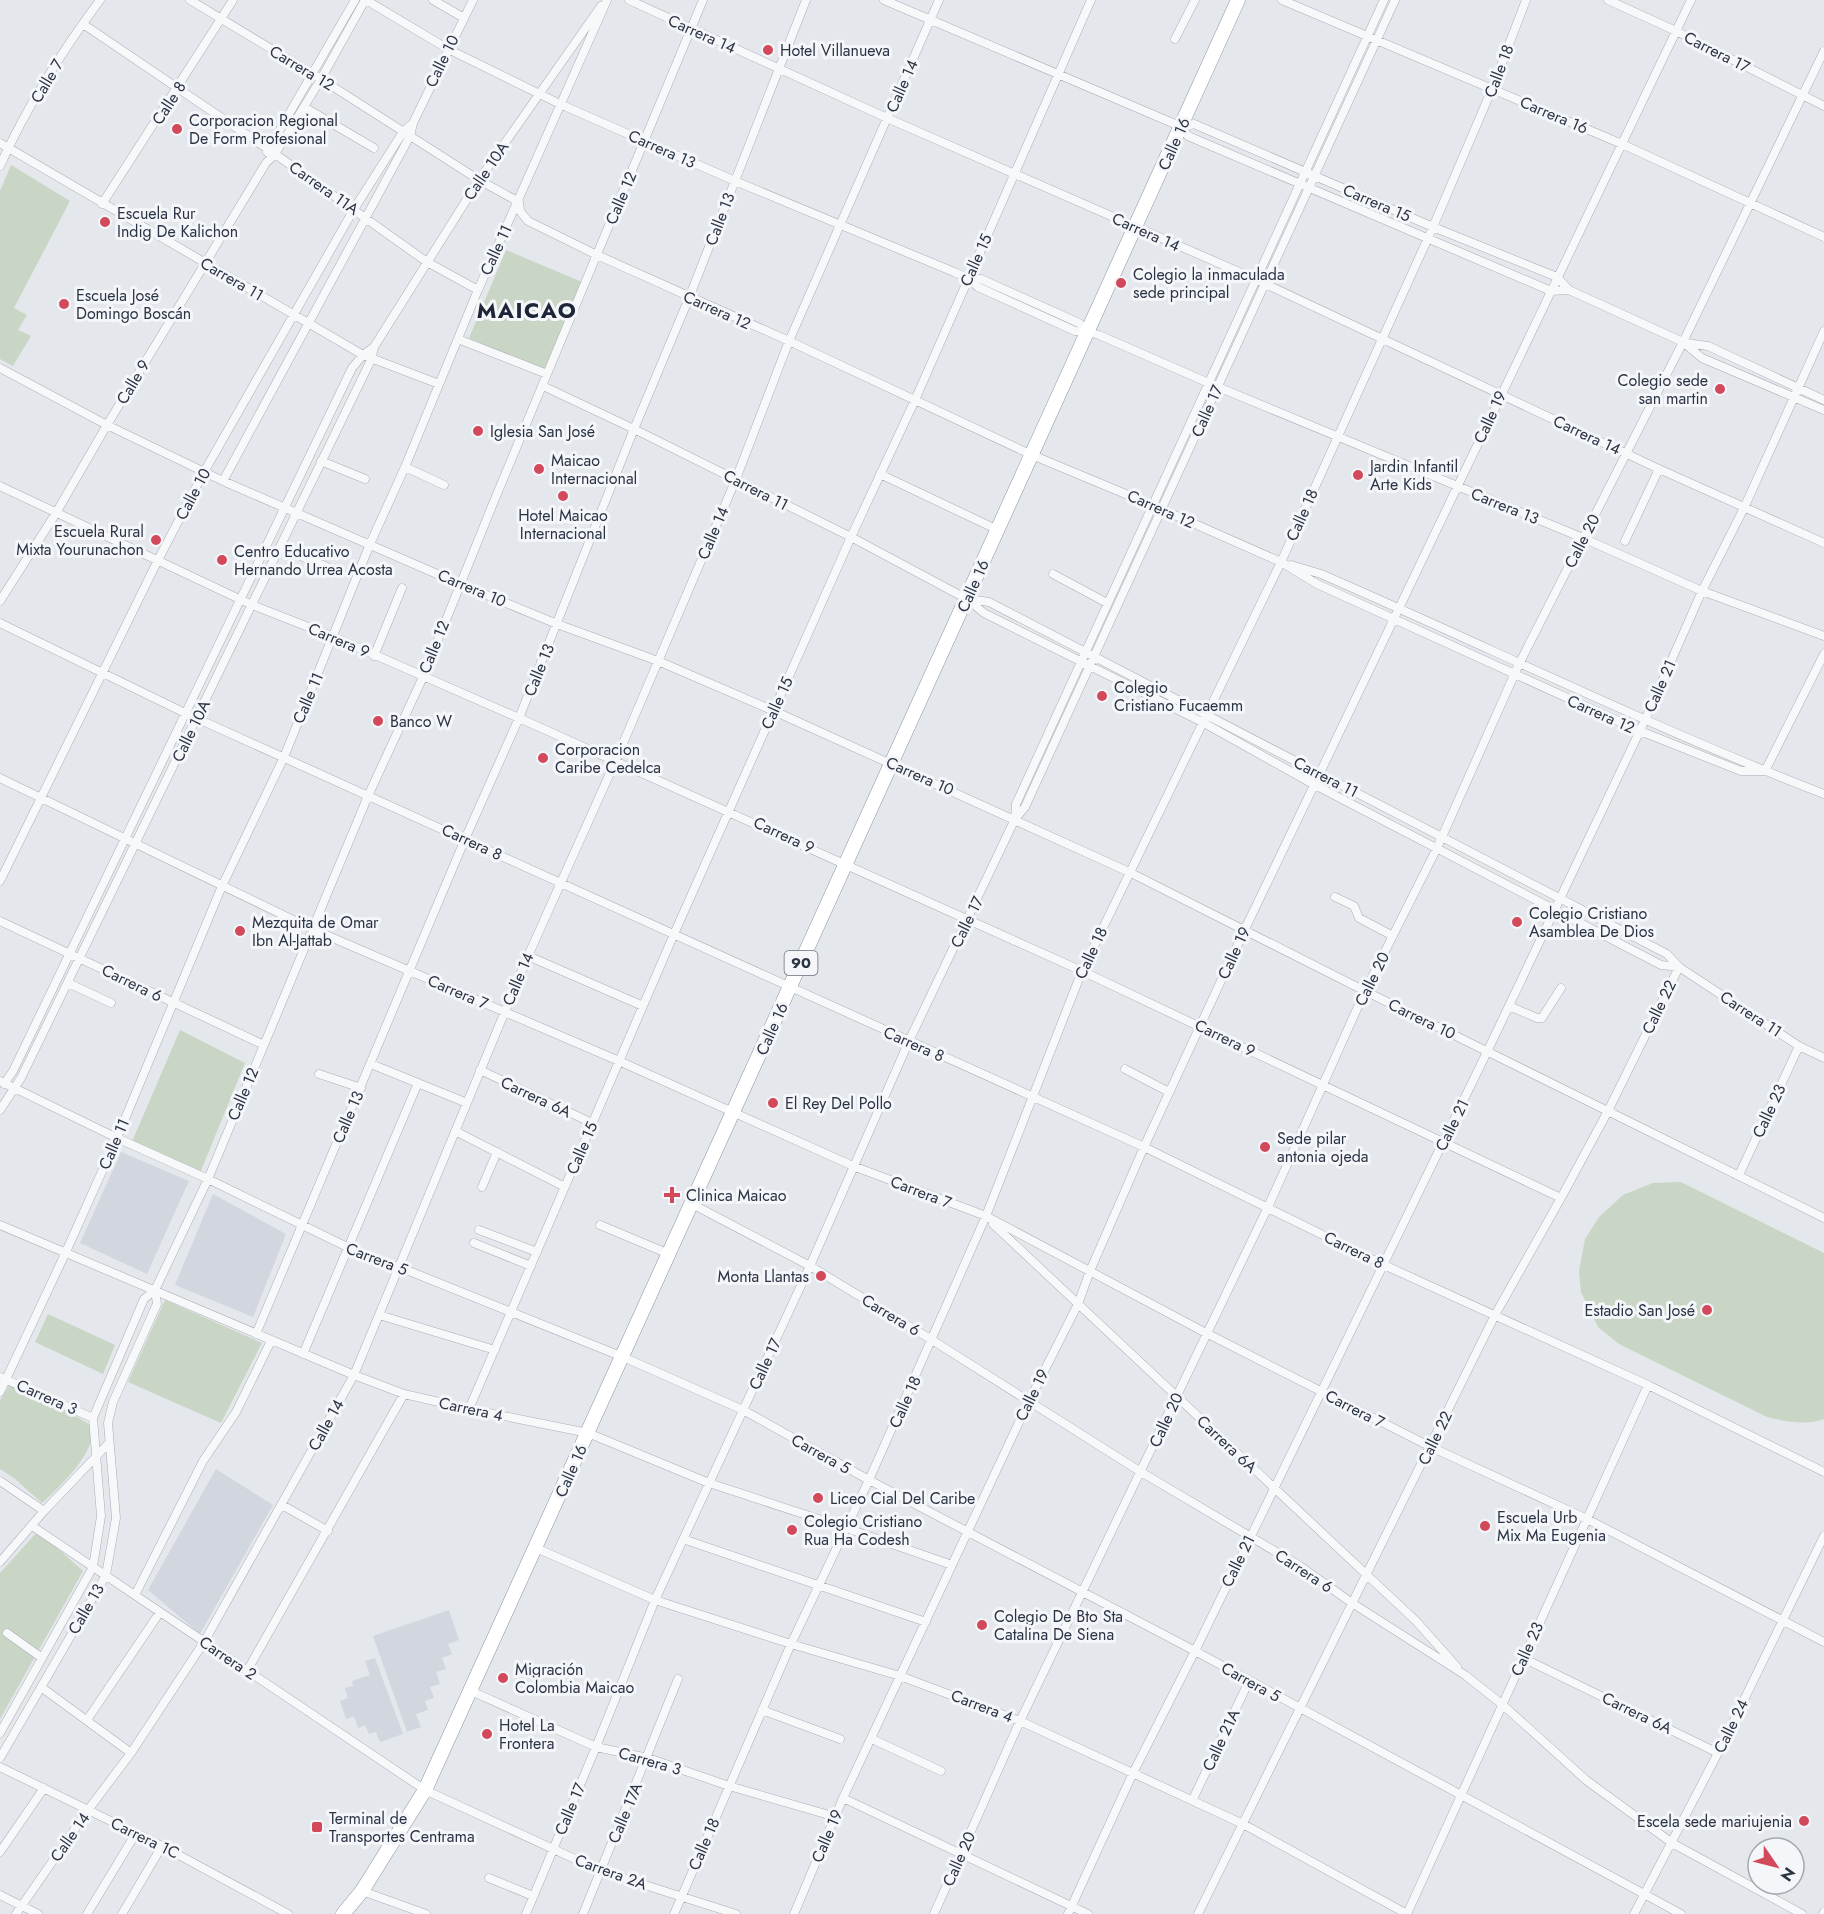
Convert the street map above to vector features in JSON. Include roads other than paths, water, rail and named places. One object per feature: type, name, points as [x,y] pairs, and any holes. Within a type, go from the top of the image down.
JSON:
[{"type":"highway","name":"Calle 16","points":[[343,1914],[362,1891],[425,1790],[1238,0]]},
{"type":"street","name":"Calle 7","points":[[0,166],[45,83],[100,0]]},
{"type":"street","name":"Carrera 12","points":[[190,0],[321,79],[479,180],[519,202],[520,211],[528,221],[597,255],[789,341],[1032,455],[1281,562],[1321,574],[1519,664],[1765,771],[1824,794]]},
{"type":"street","name":"Calle 8","points":[[102,204],[233,0]]},
{"type":"street","name":"Calle 9","points":[[0,601],[56,513],[266,163],[311,74],[355,0]]},
{"type":"street","name":"Calle 9","points":[[271,151],[304,107],[365,0]]},
{"type":"street","name":"Carrera 13","points":[[365,0],[448,49],[562,105],[735,181],[968,278],[981,279],[1079,323],[1088,332],[1583,538],[1702,591],[1824,636]]},
{"type":"street","points":[[433,0],[464,18]]},
{"type":"street","name":"Calle 10","points":[[0,881],[157,562],[204,472],[292,314],[354,209],[407,134],[473,0]]},
{"type":"street","name":"Calle 10A","points":[[0,1110],[14,1089],[68,983],[371,360],[374,348],[479,180],[606,0]]},
{"type":"street","name":"Calle 11","points":[[0,1392],[3,1378],[65,1254],[117,1138],[222,886],[284,757],[370,544],[405,467],[478,290],[562,105],[606,0]]},
{"type":"street","name":"Carrera 14","points":[[629,0],[690,30],[780,68],[887,118],[1255,279],[1659,469],[1824,543]]},
{"type":"street","name":"Calle 12","points":[[95,1455],[93,1418],[144,1299],[155,1290],[208,1179],[368,796],[423,676],[703,0]]},
{"type":"street","name":"Calle 13","points":[[256,1334],[465,839],[519,718],[634,429],[689,298],[806,0]]},
{"type":"street","name":"Carrera 15","points":[[884,0],[1182,127],[1188,136],[1300,185],[1551,291],[1569,290]]},
{"type":"street","name":"Calle 14","points":[[16,1914],[88,1810],[131,1753],[204,1642],[354,1376],[559,883],[615,762],[736,479],[789,341],[939,0]]},
{"type":"street","name":"Calle 15","points":[[469,1409],[674,934],[851,537],[915,400],[1091,0]]},
{"type":"street","points":[[1175,39],[1195,0]]},
{"type":"street","name":"Carrera 16","points":[[1282,0],[1622,144],[1824,237]]},
{"type":"street","name":"Calle 17","points":[[1015,819],[1016,804],[1384,0]]},
{"type":"street","name":"Calle 17","points":[[526,1914],[655,1600],[810,1266],[909,1041],[1015,819],[1025,807],[1395,0]]},
{"type":"street","name":"Calle 18","points":[[674,1914],[791,1644],[869,1480],[986,1216],[1082,971],[1281,562],[1434,227],[1492,89],[1526,0]]},
{"type":"street","name":"Carrera 17","points":[[1608,0],[1676,31],[1824,106]]},
{"type":"street","name":"Calle 19","points":[[794,1914],[843,1798],[1029,1401],[1078,1304],[1090,1270],[1144,1147],[1245,929],[1691,0]]},
{"type":"street","name":"Carrera 11A","points":[[83,24],[179,87],[426,262],[478,290]]},
{"type":"street","name":"Calle 20","points":[[934,1914],[1020,1721],[1268,1207],[1365,991],[1437,848],[1519,664],[1683,342],[1824,51]]},
{"type":"street","points":[[304,107],[374,148]]},
{"type":"street","name":"Carrera 15","points":[[1182,127],[1194,124],[1557,278],[1569,290],[1683,342],[1708,346],[1824,410]]},
{"type":"street","points":[[223,481],[366,218],[407,134]]},
{"type":"street","name":"Carrera 11","points":[[0,143],[371,360],[439,384]]},
{"type":"street","name":"Calle 21","points":[[1068,1914],[1133,1773],[1384,1265],[1555,910],[1646,718],[1702,591],[1744,508],[1824,331]]},
{"type":"street","points":[[458,339],[547,374]]},
{"type":"street","name":"Carrera 15","points":[[1683,342],[1702,358],[1796,393],[1824,400]]},
{"type":"street","name":"Calle 10A","points":[[2,1082],[13,1071],[352,368],[363,355],[374,348]]},
{"type":"street","name":"Carrera 10","points":[[1,370],[223,481],[460,584],[557,624],[658,661],[774,711],[1129,872],[1824,1218]]},
{"type":"street","name":"Carrera 11","points":[[543,386],[851,537],[967,599],[984,613],[1083,656],[1205,719],[1319,773],[1667,954],[1679,967],[1799,1046],[1824,1058]]},
{"type":"street","points":[[321,461],[365,479]]},
{"type":"street","points":[[405,467],[444,485]]},
{"type":"street","points":[[1625,540],[1659,469]]},
{"type":"street","points":[[880,474],[998,530]]},
{"type":"street","name":"Carrera 9","points":[[0,486],[252,605],[334,637],[519,718],[968,919],[1200,1026],[1561,1198]]},
{"type":"street","points":[[280,547],[327,567]]},
{"type":"street","name":"Carrera 12","points":[[1281,562],[1317,584],[1640,731],[1741,771],[1765,771]]},
{"type":"street","points":[[1053,573],[1107,603]]},
{"type":"street","points":[[374,656],[402,588]]},
{"type":"street","name":"Carrera 8","points":[[0,623],[185,713],[1144,1147],[1384,1265],[1648,1385],[1824,1472]]},
{"type":"street","points":[[1765,771],[1824,654]]},
{"type":"street","name":"Carrera 11","points":[[1205,719],[1313,784],[1661,965],[1679,967]]},
{"type":"street","name":"Carrera 7","points":[[0,778],[312,929],[505,1011],[854,1166],[986,1216],[1206,1333],[1431,1447],[1587,1519],[1824,1642]]},
{"type":"street","points":[[1335,897],[1354,906],[1359,918],[1393,936]]},
{"type":"street","name":"Carrera 6","points":[[0,921],[264,1045]]},
{"type":"street","points":[[528,956],[643,1006]]},
{"type":"street","name":"Calle 22","points":[[1198,1914],[1495,1315],[1608,1111],[1679,967]]},
{"type":"street","points":[[68,983],[111,1003]]},
{"type":"street","points":[[1509,1006],[1542,1018],[1561,988]]},
{"type":"street","name":"Calle 23","points":[[1739,1175],[1799,1046]]},
{"type":"street","points":[[370,1064],[467,1102]]},
{"type":"street","points":[[1125,1069],[1169,1092]]},
{"type":"street","name":"Carrera 6A","points":[[480,1070],[592,1123]]},
{"type":"street","points":[[319,1074],[360,1088]]},
{"type":"street","name":"Carrera 5","points":[[2,1082],[380,1263],[399,1267],[512,1311],[743,1410],[967,1533],[1195,1651],[1681,1914]]},
{"type":"street","points":[[303,1354],[418,1083]]},
{"type":"street","points":[[455,1131],[565,1187]]},
{"type":"street","points":[[482,1187],[497,1152]]},
{"type":"street","name":"Carrera 6","points":[[692,1204],[810,1266],[1141,1472],[1300,1566],[1352,1603],[1465,1675],[1503,1705],[1586,1780],[1672,1843],[1802,1914]]},
{"type":"street","name":"Carrera 6A","points":[[986,1216],[1416,1621],[1465,1675]]},
{"type":"street","name":"Carrera 4","points":[[0,1225],[354,1376],[404,1394],[588,1433],[709,1483],[952,1565]]},
{"type":"street","points":[[600,1225],[669,1254]]},
{"type":"street","points":[[478,1230],[537,1252]]},
{"type":"street","points":[[474,1243],[531,1266]]},
{"type":"street","name":"Calle 12","points":[[109,1443],[108,1422],[113,1402],[156,1304],[155,1290]]},
{"type":"street","points":[[379,1315],[495,1350]]},
{"type":"street","points":[[135,1595],[203,1461],[236,1412],[271,1341]]},
{"type":"street","name":"Carrera 3","points":[[3,1378],[93,1418]]},
{"type":"street","name":"Calle 23","points":[[1407,1914],[1648,1385]]},
{"type":"street","points":[[248,1671],[404,1394]]},
{"type":"street","points":[[1,1559],[95,1455],[109,1443]]},
{"type":"street","name":"Calle 13","points":[[0,1758],[106,1575],[116,1518],[109,1443]]},
{"type":"street","name":"Calle 13","points":[[0,1733],[93,1567],[101,1516],[95,1455]]},
{"type":"street","points":[[0,1481],[44,1511]]},
{"type":"street","points":[[282,1505],[328,1531]]},
{"type":"street","name":"Carrera 2","points":[[32,1526],[425,1790]]},
{"type":"street","name":"Calle 24","points":[[1634,1914],[1718,1753],[1824,1536]]},
{"type":"street","points":[[684,1539],[926,1622]]},
{"type":"street","name":"Carrera 4","points":[[536,1548],[655,1600],[900,1676],[1020,1721],[1193,1799],[1407,1914]]},
{"type":"street","points":[[87,1720],[160,1612]]},
{"type":"street","points":[[7,1633],[42,1658]]},
{"type":"street","name":"Carrera 6A","points":[[1522,1658],[1718,1753]]},
{"type":"street","name":"Calle 17A","points":[[583,1914],[678,1679]]},
{"type":"street","name":"Calle 21A","points":[[1193,1799],[1249,1681]]},
{"type":"street","points":[[41,1687],[131,1753]]},
{"type":"street","name":"Carrera 3","points":[[471,1691],[596,1747],[648,1758],[729,1786],[836,1817]]},
{"type":"street","points":[[762,1710],[840,1739]]},
{"type":"street","points":[[872,1739],[942,1771]]},
{"type":"street","name":"Carrera 1C","points":[[0,1767],[162,1846],[288,1914]]},
{"type":"street","points":[[0,1852],[44,1788]]},
{"type":"street","name":"Carrera 2A","points":[[425,1790],[601,1871],[736,1914]]},
{"type":"street","points":[[843,1798],[1088,1914]]},
{"type":"street","points":[[87,1914],[136,1833]]},
{"type":"street","points":[[122,1914],[162,1846]]},
{"type":"street","points":[[489,1878],[533,1896]]},
{"type":"street","points":[[362,1891],[426,1914]]},
{"type":"street","points":[[0,1895],[38,1914]]},
{"type":"place","name":"Hotel Villanueva","points":[[768,50]]},
{"type":"place","name":"Corporacion Regional De Form Profesional","points":[[177,129]]},
{"type":"place","name":"Escuela Rur Indig De Kalichon","points":[[105,222]]},
{"type":"place","name":"Colegio la inmaculada sede principal","points":[[1121,283]]},
{"type":"place","name":"Escuela José Domingo Boscán","points":[[64,304]]},
{"type":"place","name":"Colegio sede san martin","points":[[1720,389]]},
{"type":"place","name":"Iglesia San José","points":[[478,431]]},
{"type":"place","name":"Maicao Internacional","points":[[539,469]]},
{"type":"place","name":"Jardin Infantil Arte Kids","points":[[1358,475]]},
{"type":"place","name":"Hotel Maicao Internacional","points":[[563,496]]},
{"type":"place","name":"Escuela Rural Mixta Yourunachon","points":[[156,540]]},
{"type":"place","name":"Centro Educativo Hernando Urrea Acosta","points":[[222,560]]},
{"type":"place","name":"Colegio Cristiano Fucaemm","points":[[1102,696]]},
{"type":"place","name":"Banco W","points":[[378,721]]},
{"type":"place","name":"Corporacion Caribe Cedelca","points":[[543,758]]},
{"type":"place","name":"Colegio Cristiano Asamblea De Dios","points":[[1517,922]]},
{"type":"place","name":"Mezquita de Omar Ibn Al-Jattab","points":[[240,931]]},
{"type":"place","name":"El Rey Del Pollo","points":[[773,1103]]},
{"type":"place","name":"Sede pilar antonia ojeda","points":[[1265,1147]]},
{"type":"place","name":"Clinica Maicao","points":[[672,1195]]},
{"type":"place","name":"Monta Llantas","points":[[821,1276]]},
{"type":"place","name":"Estadio San José","points":[[1707,1310]]},
{"type":"place","name":"Liceo Cial Del Caribe","points":[[818,1498]]},
{"type":"place","name":"Escuela Urb Mix Ma Eugenia","points":[[1485,1526]]},
{"type":"place","name":"Colegio Cristiano Rua Ha Codesh","points":[[792,1530]]},
{"type":"place","name":"Colegio De Bto Sta Catalina De Siena","points":[[982,1625]]},
{"type":"place","name":"Migración Colombia Maicao","points":[[503,1678]]},
{"type":"place","name":"Hotel La Frontera","points":[[487,1734]]},
{"type":"place","name":"Escela sede mariujenia","points":[[1804,1821]]},
{"type":"place","name":"Terminal de Transportes Centrama","points":[[317,1827]]},
{"type":"district","name":"MAICAO","points":[[527,310]]}]
